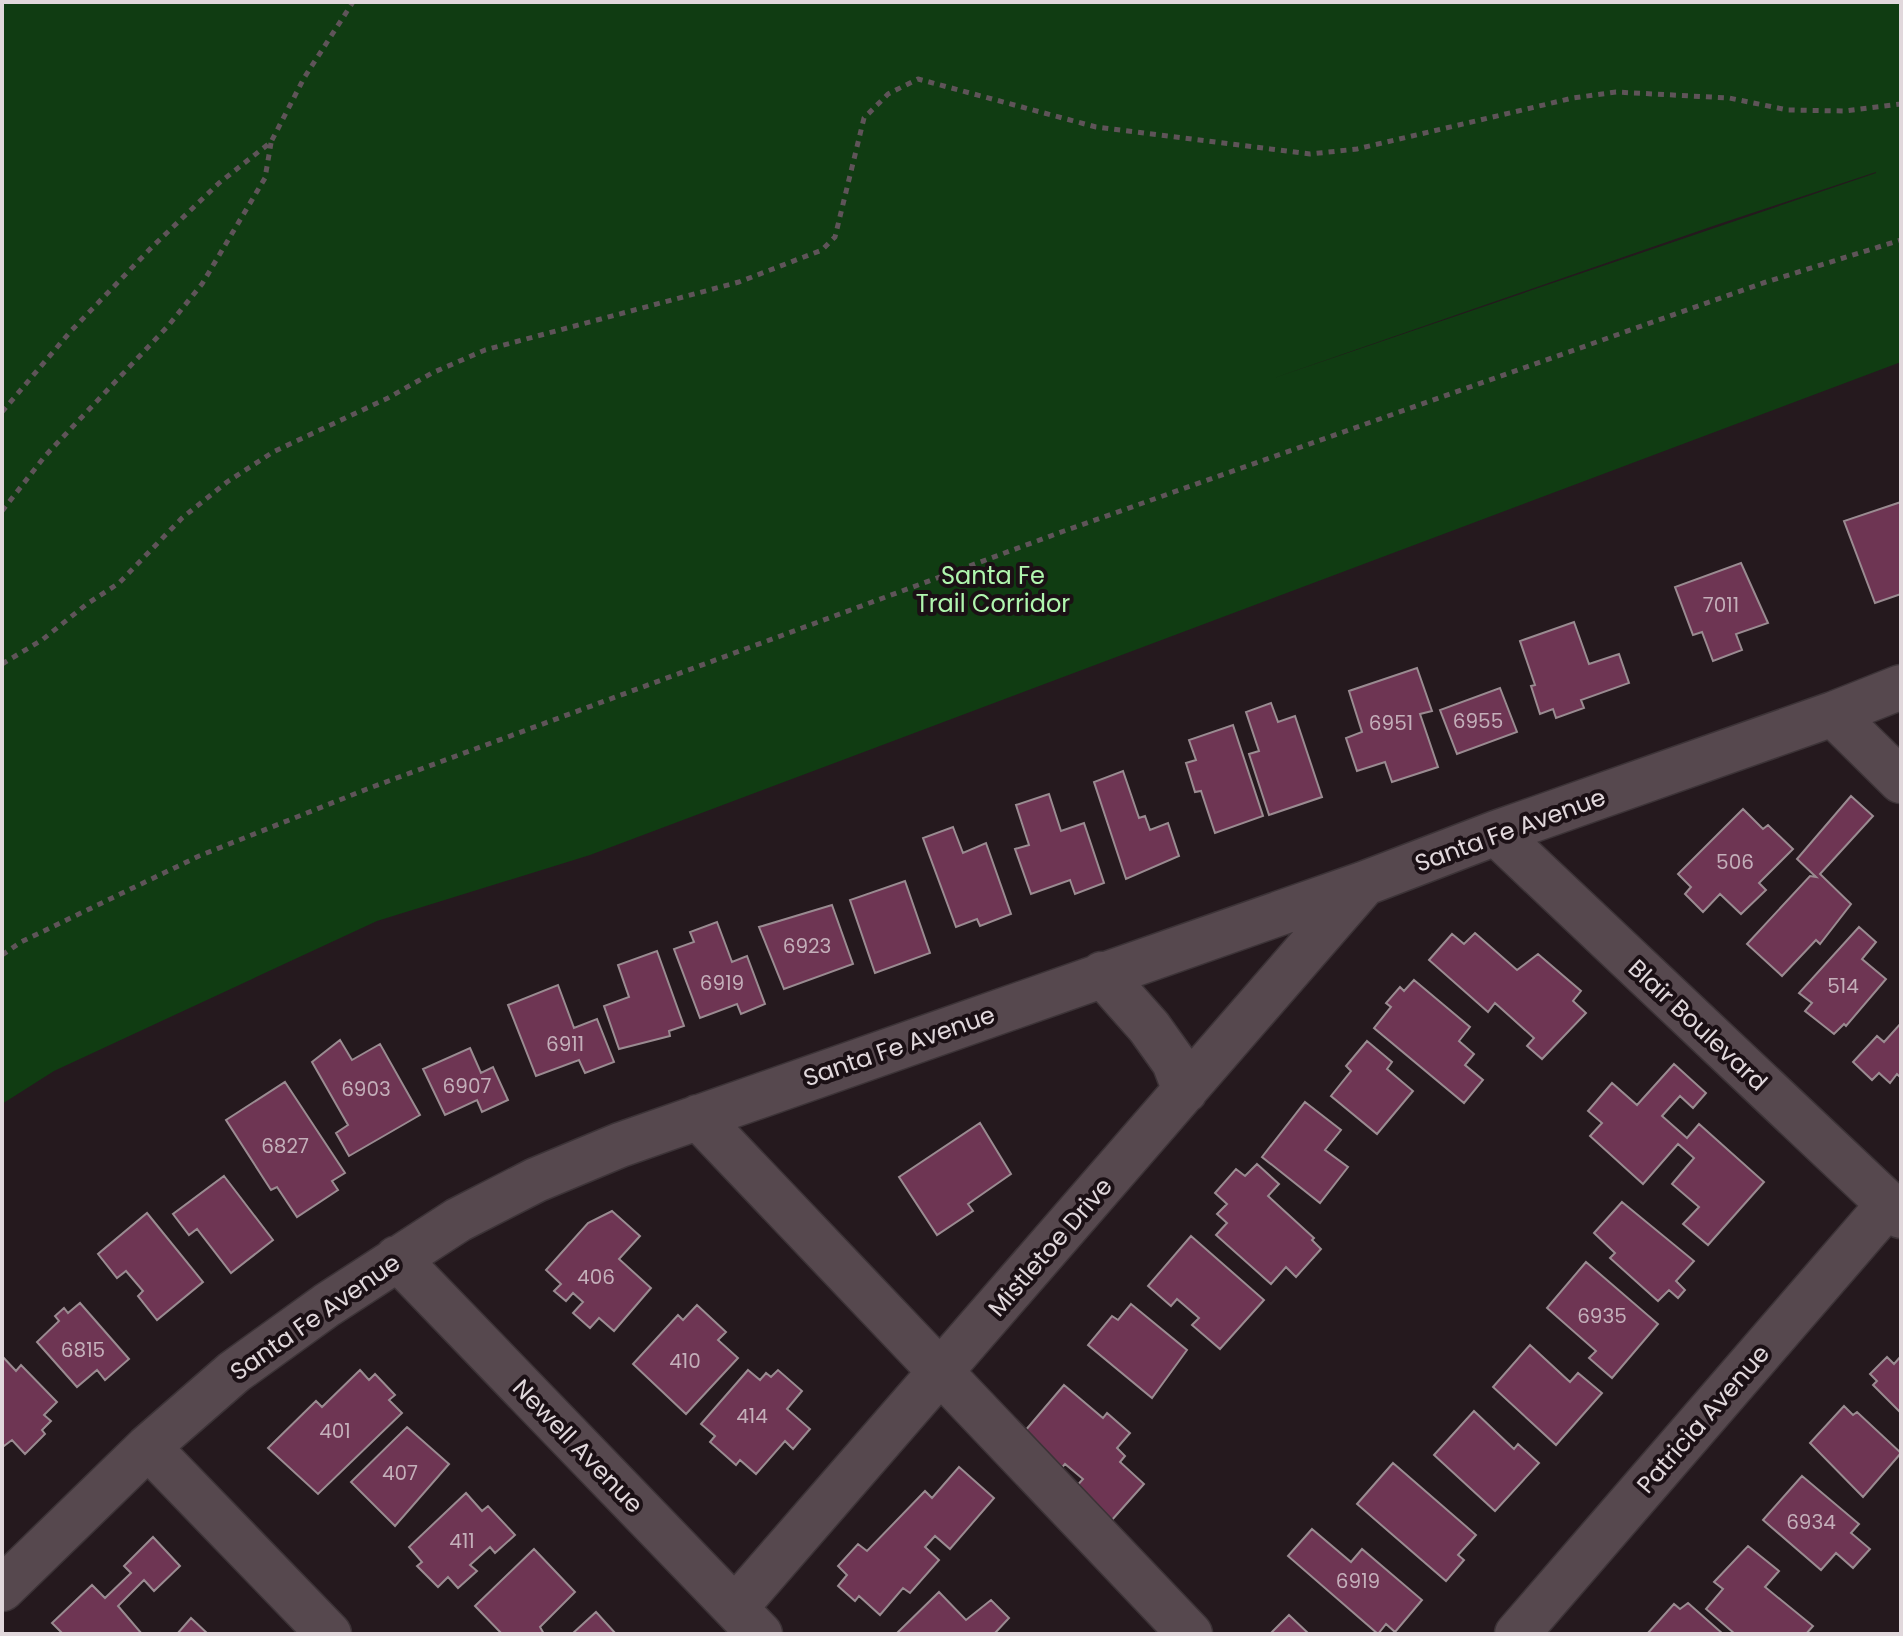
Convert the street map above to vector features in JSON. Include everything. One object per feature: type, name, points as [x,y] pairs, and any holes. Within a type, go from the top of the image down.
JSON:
[{"type":"street","name":"Santa Fe Avenue","points":[[2,1589],[148,1447],[234,1372],[397,1258],[458,1220],[536,1180],[620,1145],[1363,884],[1901,687]]},
{"type":"street","points":[[1833,714],[1901,781]]},
{"type":"street","name":"Blair Boulevard","points":[[1496,833],[1895,1210]]},
{"type":"street","name":"Mistletoe Drive","points":[[747,1621],[941,1372],[1363,884]]},
{"type":"street","points":[[1102,974],[1149,1027],[1174,1062],[1185,1091]]},
{"type":"street","points":[[698,1117],[1190,1634]]},
{"type":"street","name":"Patricia Avenue","points":[[1517,1634],[1895,1210]]},
{"type":"street","name":"Newell Avenue","points":[[397,1258],[747,1621]]},
{"type":"street","points":[[148,1447],[329,1634]]},
{"type":"path","points":[[2,511],[45,456],[168,326],[202,284],[265,178],[271,142],[304,78],[353,2]]},
{"type":"path","points":[[2,664],[42,640],[119,583],[182,518],[227,482],[273,452],[485,350],[739,282],[822,250],[835,237],[864,118],[888,94],[918,79],[1096,127],[1310,154],[1357,149],[1573,98],[1616,92],[1729,98],[1788,110],[1844,111],[1901,104]]},
{"type":"path","points":[[2,412],[70,332],[152,247],[219,183],[271,142]]},
{"type":"path","points":[[2,955],[21,942],[199,856],[367,789],[1079,526],[1763,283],[1901,240]]},
{"type":"green space","name":"Santa Fe Trail Corridor","points":[[2,2],[1901,2],[1901,362],[590,855],[377,921],[54,1071],[2,1104]],"holes":[[[1876,173],[1271,379],[1716,225]]]},
{"type":"building","points":[[1901,502],[1901,594],[1875,603],[1844,521]]},
{"type":"building","points":[[1741,563],[1768,623],[1736,634],[1742,650],[1713,661],[1702,632],[1693,635],[1675,587]]},
{"type":"building","points":[[1574,622],[1589,664],[1619,654],[1629,683],[1581,700],[1584,708],[1556,718],[1553,709],[1540,714],[1531,686],[1535,685],[1520,641]]},
{"type":"building","points":[[1417,668],[1432,711],[1420,714],[1438,767],[1392,782],[1385,762],[1357,771],[1346,738],[1362,732],[1349,691]]},
{"type":"building","points":[[1500,688],[1517,732],[1457,754],[1440,710]]},
{"type":"building","points":[[1271,703],[1278,722],[1295,716],[1322,797],[1269,815],[1249,754],[1259,751],[1246,712]]},
{"type":"building","points":[[1233,725],[1263,816],[1215,833],[1201,791],[1195,792],[1186,763],[1196,760],[1189,740]]},
{"type":"building","points":[[1123,771],[1139,818],[1145,816],[1150,830],[1168,823],[1179,856],[1126,879],[1094,782]]},
{"type":"building","points":[[1049,794],[1061,831],[1084,823],[1104,883],[1075,894],[1070,880],[1031,894],[1015,849],[1029,845],[1016,805]]},
{"type":"building","points":[[1851,796],[1873,816],[1820,874],[1851,904],[1820,944],[1816,940],[1782,976],[1747,944],[1810,876],[1816,877],[1797,859]]},
{"type":"building","points":[[1743,809],[1763,829],[1768,825],[1793,849],[1759,883],[1766,890],[1741,914],[1720,894],[1703,912],[1685,894],[1691,887],[1678,874]]},
{"type":"building","points":[[953,827],[963,853],[986,843],[1011,914],[980,926],[977,919],[956,927],[923,838]]},
{"type":"building","points":[[905,881],[930,953],[875,973],[850,900]]},
{"type":"building","points":[[832,905],[853,964],[784,989],[759,927]]},
{"type":"building","points":[[717,922],[732,962],[747,956],[765,1004],[741,1014],[737,1004],[700,1018],[674,949],[694,942],[690,932]]},
{"type":"building","points":[[1859,927],[1876,942],[1862,959],[1886,979],[1846,1026],[1844,1024],[1834,1034],[1805,1011],[1812,1003],[1799,993]]},
{"type":"building","points":[[1475,933],[1517,970],[1538,954],[1581,991],[1573,1001],[1586,1013],[1542,1059],[1527,1046],[1534,1038],[1495,1003],[1488,1012],[1429,960],[1452,934],[1464,944]]},
{"type":"building","points":[[657,951],[684,1026],[669,1031],[670,1036],[619,1049],[604,1006],[629,997],[618,965]]},
{"type":"building","points":[[1414,980],[1470,1027],[1459,1041],[1474,1054],[1465,1065],[1483,1080],[1464,1103],[1374,1028],[1391,1007],[1386,1003],[1400,987],[1404,991]]},
{"type":"building","points":[[558,985],[574,1028],[597,1019],[614,1062],[585,1073],[579,1060],[536,1076],[508,1005]]},
{"type":"building","points":[[1901,1023],[1901,1078],[1897,1074],[1890,1083],[1879,1073],[1872,1080],[1853,1062],[1877,1036],[1884,1042]]},
{"type":"building","points":[[340,1040],[352,1060],[380,1044],[420,1115],[349,1156],[336,1133],[348,1125],[312,1062]]},
{"type":"building","points":[[1367,1041],[1392,1062],[1387,1069],[1413,1091],[1377,1134],[1331,1096],[1351,1071],[1346,1066]]},
{"type":"building","points":[[470,1048],[481,1073],[493,1067],[508,1100],[482,1112],[477,1100],[445,1115],[423,1069]]},
{"type":"building","points":[[1674,1064],[1706,1093],[1693,1108],[1680,1096],[1662,1116],[1687,1138],[1699,1124],[1764,1182],[1708,1245],[1683,1224],[1699,1207],[1672,1184],[1694,1158],[1678,1144],[1643,1184],[1590,1136],[1602,1123],[1588,1111],[1612,1083],[1637,1105]]},
{"type":"building","points":[[285,1082],[345,1173],[332,1181],[338,1190],[297,1217],[277,1187],[271,1190],[226,1120]]},
{"type":"building","points":[[1305,1102],[1341,1130],[1325,1150],[1348,1167],[1320,1203],[1262,1157]]},
{"type":"building","points":[[980,1123],[1011,1174],[968,1204],[973,1211],[937,1235],[899,1177]]},
{"type":"building","points":[[1257,1164],[1279,1184],[1268,1196],[1314,1238],[1312,1240],[1321,1249],[1296,1277],[1286,1267],[1271,1284],[1216,1235],[1227,1223],[1217,1214],[1227,1204],[1215,1193],[1236,1169],[1245,1176]]},
{"type":"building","points":[[224,1176],[273,1240],[231,1273],[197,1229],[189,1235],[173,1214]]},
{"type":"building","points":[[1622,1202],[1694,1261],[1676,1281],[1685,1290],[1678,1298],[1669,1290],[1658,1301],[1610,1258],[1615,1253],[1594,1233]]},
{"type":"building","points":[[612,1211],[640,1236],[619,1259],[651,1288],[614,1331],[599,1318],[590,1328],[573,1313],[583,1302],[573,1293],[566,1301],[554,1291],[561,1284],[546,1270],[588,1223]]},
{"type":"building","points":[[147,1213],[203,1282],[157,1320],[138,1296],[143,1291],[126,1271],[117,1278],[98,1254]]},
{"type":"building","points":[[1191,1236],[1264,1300],[1220,1349],[1192,1325],[1199,1318],[1177,1299],[1171,1306],[1148,1286]]},
{"type":"building","points":[[1586,1262],[1658,1324],[1612,1378],[1589,1358],[1596,1351],[1547,1308]]},
{"type":"building","points":[[80,1303],[129,1359],[105,1380],[97,1370],[77,1387],[37,1342],[59,1321],[55,1316],[64,1308],[68,1313]]},
{"type":"building","points":[[1131,1304],[1187,1350],[1152,1398],[1088,1345],[1112,1316],[1118,1320]]},
{"type":"building","points":[[697,1305],[726,1332],[718,1340],[738,1358],[686,1414],[633,1364],[678,1315],[683,1320]]},
{"type":"building","points":[[1530,1345],[1570,1382],[1578,1373],[1602,1393],[1556,1445],[1493,1387]]},
{"type":"building","points":[[2,1356],[16,1371],[21,1365],[57,1402],[44,1415],[51,1421],[42,1430],[45,1434],[25,1454],[12,1440],[4,1446],[2,1444]]},
{"type":"building","points":[[1901,1356],[1901,1413],[1873,1385],[1877,1381],[1870,1374],[1887,1357],[1894,1364]]},
{"type":"building","points":[[360,1370],[369,1380],[375,1374],[395,1395],[389,1400],[402,1413],[318,1494],[268,1448],[316,1401],[322,1407]]},
{"type":"building","points":[[748,1370],[760,1380],[766,1373],[771,1377],[778,1370],[802,1391],[787,1409],[810,1429],[793,1449],[785,1441],[756,1474],[740,1460],[736,1465],[710,1442],[715,1436],[701,1424]]},
{"type":"building","points":[[1064,1385],[1103,1418],[1107,1413],[1130,1433],[1117,1448],[1125,1456],[1120,1462],[1144,1484],[1111,1521],[1074,1489],[1083,1479],[1065,1464],[1058,1472],[1019,1438]]},
{"type":"building","points":[[1844,1406],[1853,1415],[1857,1412],[1901,1453],[1863,1497],[1810,1443]]},
{"type":"building","points":[[1474,1411],[1514,1449],[1518,1444],[1539,1463],[1495,1511],[1434,1455]]},
{"type":"building","points":[[407,1427],[449,1464],[395,1526],[351,1482]]},
{"type":"building","points":[[1393,1463],[1476,1535],[1458,1555],[1464,1560],[1446,1581],[1357,1504]]},
{"type":"building","points":[[959,1467],[994,1498],[950,1549],[935,1536],[925,1547],[939,1560],[910,1593],[903,1588],[880,1615],[859,1596],[855,1601],[838,1586],[847,1575],[838,1566],[858,1544],[867,1551],[925,1491],[932,1498]]},
{"type":"building","points":[[1802,1476],[1859,1524],[1851,1533],[1870,1549],[1853,1568],[1836,1553],[1821,1570],[1763,1520]]},
{"type":"building","points":[[466,1493],[482,1511],[488,1506],[515,1535],[495,1553],[490,1547],[470,1565],[477,1571],[458,1588],[448,1577],[438,1587],[417,1566],[422,1562],[409,1547]]},
{"type":"building","points":[[1312,1529],[1351,1562],[1362,1549],[1422,1600],[1395,1632],[1386,1624],[1378,1634],[1288,1556]]},
{"type":"building","points":[[153,1537],[180,1566],[154,1591],[144,1580],[118,1606],[142,1634],[63,1634],[52,1623],[92,1585],[105,1598],[131,1573],[124,1566]]},
{"type":"building","points":[[1748,1546],[1779,1571],[1765,1587],[1813,1626],[1806,1634],[1735,1634],[1706,1609],[1723,1589],[1714,1582]]},
{"type":"building","points":[[534,1549],[575,1592],[540,1627],[544,1634],[502,1634],[475,1606]]},
{"type":"building","points":[[939,1592],[966,1620],[991,1600],[1009,1618],[996,1634],[900,1634],[898,1632]]},
{"type":"building","points":[[1688,1603],[1723,1634],[1647,1634],[1674,1604],[1680,1609]]},
{"type":"building","points":[[596,1612],[616,1634],[572,1634]]},
{"type":"building","points":[[1289,1615],[1309,1634],[1270,1634]]},
{"type":"building","points":[[191,1618],[208,1634],[177,1634]]}]
